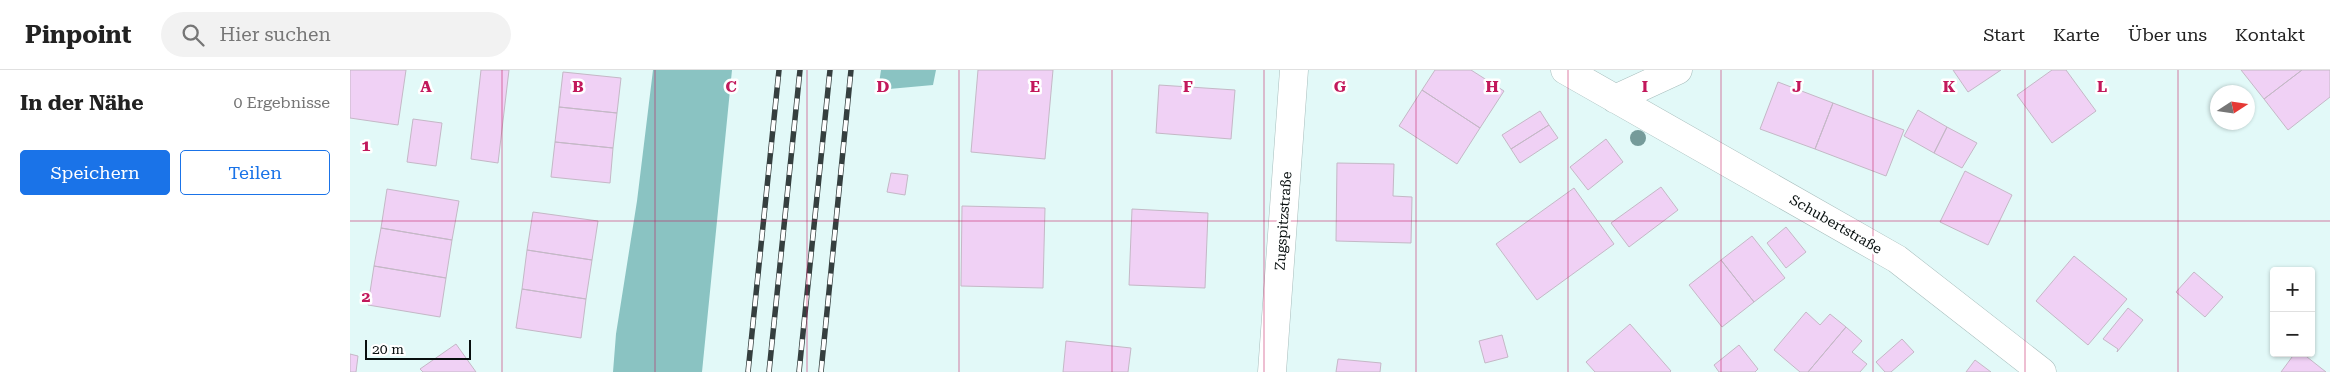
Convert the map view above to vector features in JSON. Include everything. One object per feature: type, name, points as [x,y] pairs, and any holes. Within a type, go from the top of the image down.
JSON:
[{"type":"street","name":"Zugspitzstraße","points":[[1272,372],[1294,70]]},
{"type":"street","name":"Schubertstraße","points":[[1565,70],[1897,260],[2042,372]]},
{"type":"street","points":[[1615,99],[1678,70]]},
{"type":"shaded area","points":[[653,70],[732,70],[702,372],[613,372],[616,334],[637,201]]},
{"type":"shaded area","points":[[881,70],[936,70],[933,85],[878,90]]},
{"type":"building","points":[[350,70],[406,70],[398,125],[350,118]]},
{"type":"building","points":[[481,70],[509,70],[498,163],[471,159]]},
{"type":"building","points":[[978,70],[1053,70],[1045,159],[971,152]]},
{"type":"building","points":[[1435,70],[1471,70],[1504,91],[1480,128],[1422,90]]},
{"type":"building","points":[[1953,70],[2001,70],[1968,92]]},
{"type":"building","points":[[2052,70],[2066,70],[2096,111],[2052,143],[2017,95]]},
{"type":"building","points":[[2241,70],[2302,70],[2264,99],[2255,85],[2253,85]]},
{"type":"building","points":[[2302,70],[2330,70],[2330,97],[2288,130],[2264,99]]},
{"type":"building","points":[[563,72],[621,78],[617,113],[559,107]]},
{"type":"building","points":[[1778,82],[1833,103],[1815,149],[1760,129]]},
{"type":"building","points":[[1159,85],[1235,90],[1231,139],[1156,133]]},
{"type":"building","points":[[1422,90],[1480,128],[1457,164],[1399,126]]},
{"type":"building","points":[[1833,103],[1904,130],[1886,176],[1815,149]]},
{"type":"building","points":[[559,107],[617,113],[613,148],[555,142]]},
{"type":"building","points":[[1918,110],[1947,127],[1934,153],[1904,136]]},
{"type":"building","points":[[1540,111],[1549,125],[1511,149],[1502,135]]},
{"type":"building","points":[[413,119],[442,123],[436,166],[407,162]]},
{"type":"building","points":[[1549,125],[1558,138],[1520,163],[1511,149]]},
{"type":"building","points":[[1947,127],[1977,143],[1962,168],[1934,153]]},
{"type":"building","points":[[1606,139],[1623,162],[1588,190],[1570,167]]},
{"type":"building","points":[[555,142],[613,148],[610,183],[551,177]]},
{"type":"building","points":[[1337,163],[1394,164],[1393,196],[1412,197],[1411,243],[1336,241]]},
{"type":"building","points":[[1965,171],[2012,195],[1988,245],[1940,222]]},
{"type":"building","points":[[891,173],[908,175],[905,195],[887,192]]},
{"type":"building","points":[[1661,187],[1678,210],[1629,247],[1611,223]]},
{"type":"building","points":[[1574,188],[1614,244],[1537,300],[1496,244]]},
{"type":"building","points":[[387,189],[459,201],[452,240],[381,228]]},
{"type":"building","points":[[962,206],[1045,208],[1043,288],[961,286]]},
{"type":"building","points":[[1132,209],[1208,213],[1205,288],[1129,285]]},
{"type":"building","points":[[533,212],[598,221],[592,260],[527,250]]},
{"type":"building","points":[[1786,227],[1806,252],[1786,268],[1767,243]]},
{"type":"building","points":[[381,228],[452,240],[446,278],[374,266]]},
{"type":"building","points":[[1752,236],[1785,278],[1754,302],[1721,260]]},
{"type":"building","points":[[527,250],[592,260],[586,299],[522,289]]},
{"type":"building","points":[[2074,256],[2127,299],[2088,345],[2036,301]]},
{"type":"building","points":[[1721,260],[1754,302],[1722,327],[1689,285]]},
{"type":"building","points":[[374,266],[446,278],[440,317],[368,305]]},
{"type":"building","points":[[2194,272],[2223,297],[2205,317],[2176,292]]},
{"type":"building","points":[[522,289],[586,299],[581,338],[516,328]]},
{"type":"building","points":[[2128,308],[2143,320],[2117,352],[2118,349],[2103,339]]},
{"type":"building","points":[[1806,312],[1820,325],[1830,314],[1846,327],[1808,372],[1800,372],[1774,350]]},
{"type":"building","points":[[1630,324],[1670,372],[1595,372],[1586,362]]},
{"type":"building","points":[[1846,327],[1862,341],[1852,352],[1867,364],[1860,372],[1808,372]]},
{"type":"building","points":[[1502,335],[1508,357],[1485,363],[1479,341]]},
{"type":"building","points":[[1902,339],[1914,352],[1891,372],[1885,372],[1876,362]]},
{"type":"building","points":[[1066,341],[1131,348],[1128,372],[1063,372]]},
{"type":"building","points":[[456,344],[476,372],[423,372],[420,369]]},
{"type":"building","points":[[1739,345],[1758,369],[1755,372],[1719,372],[1714,365]]},
{"type":"building","points":[[350,354],[358,356],[356,372],[350,372]]},
{"type":"building","points":[[2292,357],[2307,357],[2326,372],[2281,372]]},
{"type":"building","points":[[1338,359],[1381,363],[1380,372],[1336,372]]},
{"type":"building","points":[[1975,360],[1991,372],[1966,372]]},
{"type":"railway","points":[[748,372],[779,70]]},
{"type":"railway","points":[[769,372],[800,70]]},
{"type":"railway","points":[[799,372],[830,70]]},
{"type":"railway","points":[[821,372],[851,70]]}]
